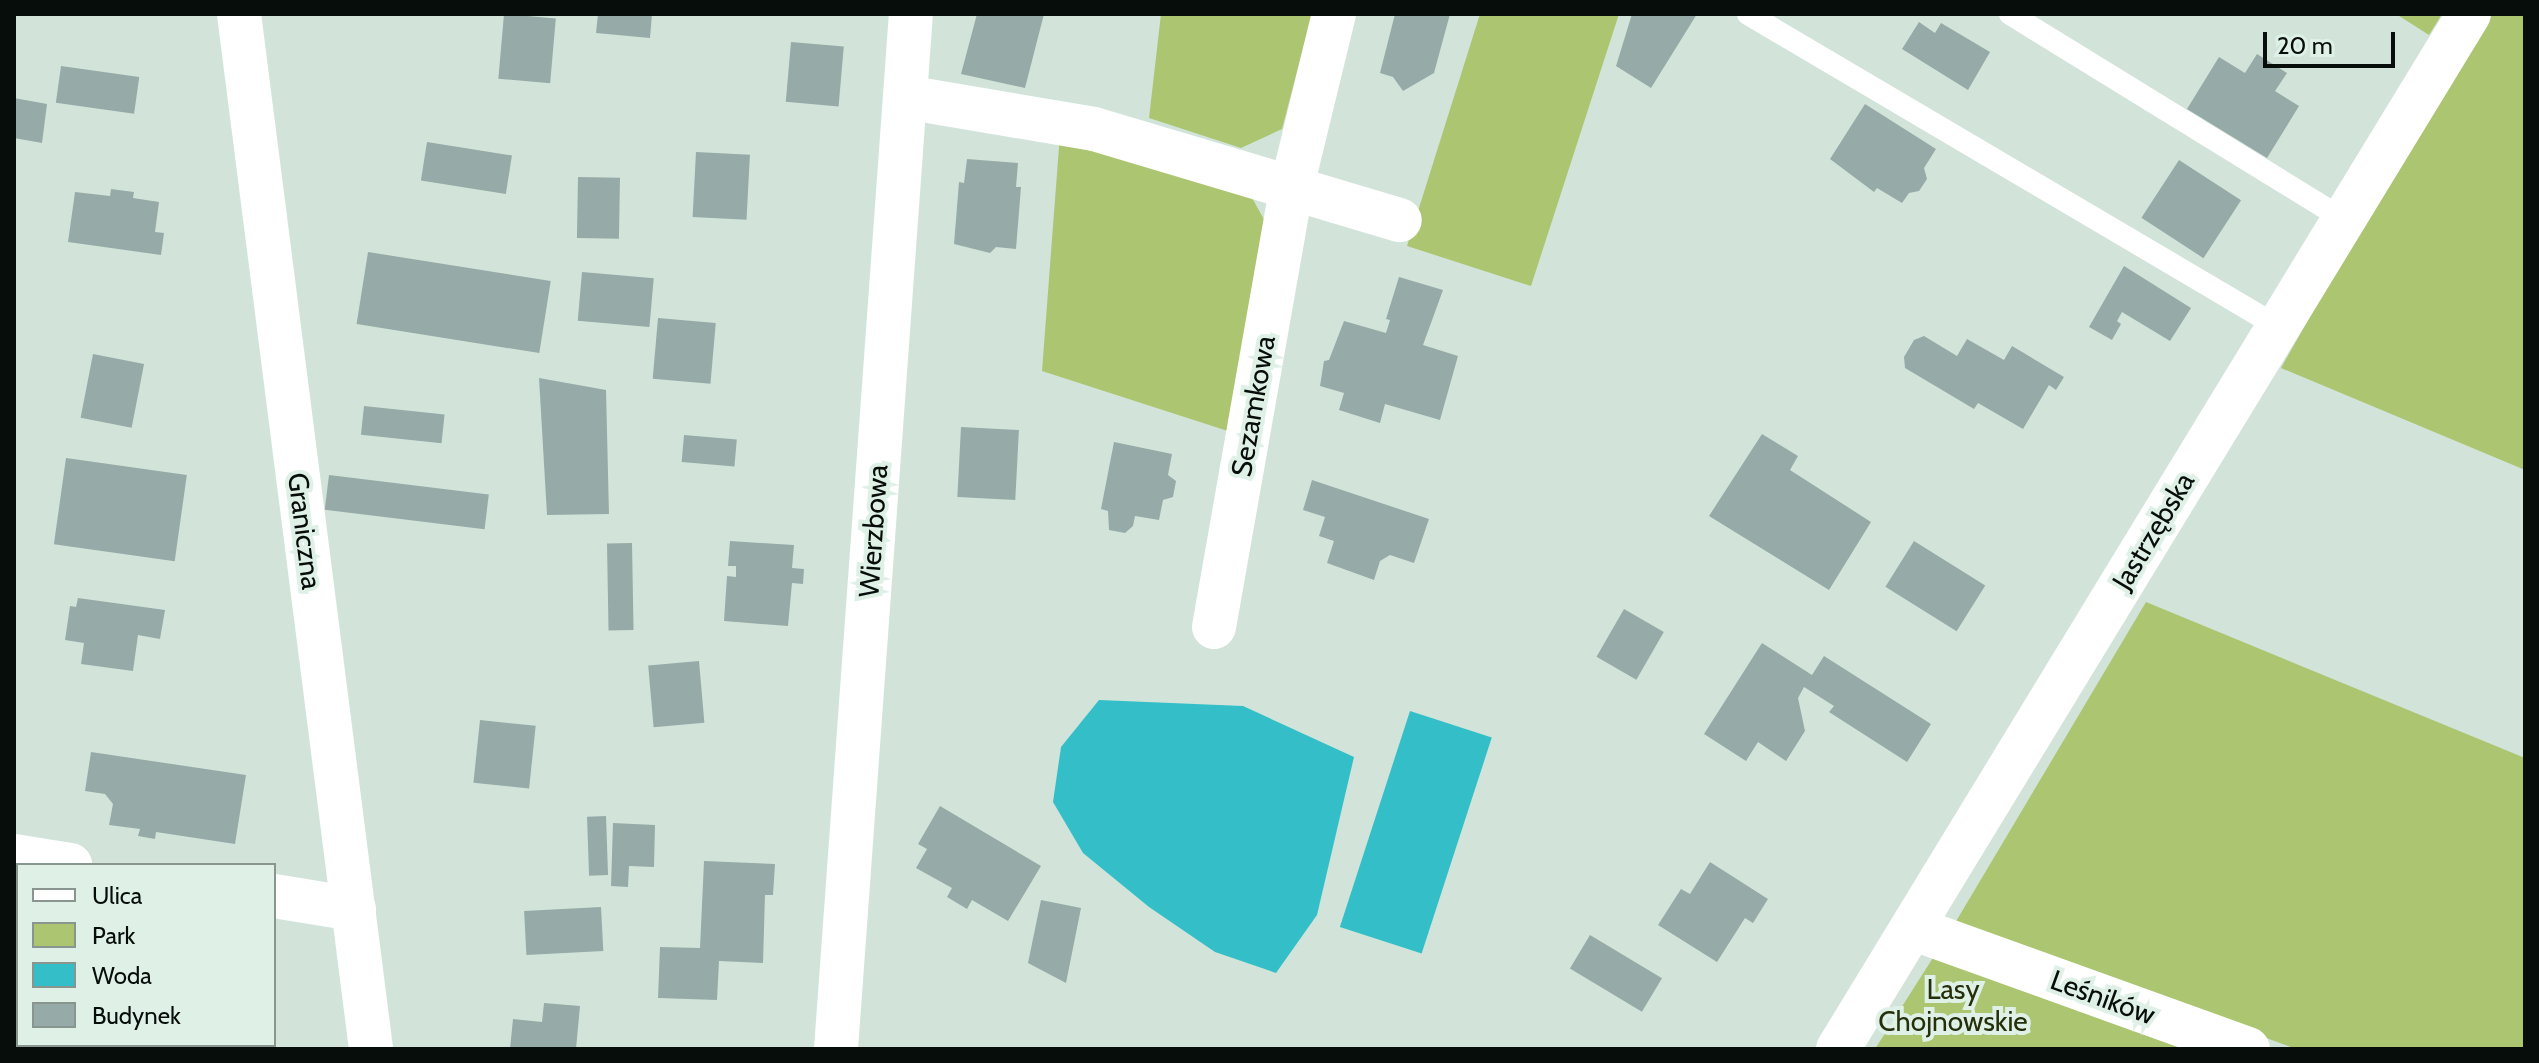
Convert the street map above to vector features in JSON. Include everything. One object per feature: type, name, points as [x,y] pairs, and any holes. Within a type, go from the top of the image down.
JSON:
[{"type":"street","name":"Graniczna","points":[[239,14],[371,1049]]},
{"type":"street","name":"Wierzbowa","points":[[836,1049],[911,14]]},
{"type":"street","name":"Sezamkowa","points":[[1214,627],[1292,186],[1334,14]]},
{"type":"street","name":"Jastrzębska","points":[[1838,1049],[2469,14]]},
{"type":"street","points":[[905,97],[1094,129],[1400,220]]},
{"type":"street","points":[[14,856],[58,863]]},
{"type":"street","points":[[276,896],[354,909]]},
{"type":"street","name":"Leśników","points":[[1912,928],[2248,1049]]},
{"type":"lane","points":[[1748,14],[2277,326]]},
{"type":"lane","points":[[2010,14],[2345,220]]},
{"type":"green space","points":[[1161,14],[1312,14],[1282,129],[1241,148],[1149,118]]},
{"type":"green space","points":[[1480,14],[1619,14],[1531,286],[1407,246]]},
{"type":"green space","points":[[2396,14],[2442,14],[2429,35]]},
{"type":"green space","points":[[2491,14],[2525,14],[2525,470],[2281,368],[2356,235]]},
{"type":"green space","points":[[1060,134],[1251,196],[1272,234],[1234,433],[1042,371]]},
{"type":"green space","points":[[2146,602],[2525,758],[2525,1049],[2296,1049],[1955,923]]},
{"type":"green space","name":"Lasy Chojnowskie","points":[[1936,953],[2204,1049],[1875,1049]]},
{"type":"water","points":[[1099,700],[1243,706],[1354,757],[1317,915],[1276,973],[1215,952],[1149,907],[1083,853],[1053,802],[1061,747]]},
{"type":"water","points":[[1410,711],[1492,738],[1422,953],[1340,927]]},
{"type":"building","points":[[504,14],[556,19],[550,83],[498,79]]},
{"type":"building","points":[[598,14],[652,14],[650,38],[596,33]]},
{"type":"building","points":[[977,14],[1044,14],[1025,88],[961,74]]},
{"type":"building","points":[[1395,14],[1450,14],[1434,73],[1403,91],[1393,77],[1380,73]]},
{"type":"building","points":[[1632,14],[1697,14],[1651,88],[1616,66]]},
{"type":"building","points":[[1919,22],[1935,33],[1941,23],[1990,52],[1968,90],[1902,49]]},
{"type":"building","points":[[791,42],[844,47],[839,106],[786,102]]},
{"type":"building","points":[[2257,54],[2287,73],[2275,91],[2299,106],[2267,158],[2187,109],[2219,57],[2245,73]]},
{"type":"building","points":[[61,66],[139,77],[134,114],[56,103]]},
{"type":"building","points":[[14,98],[47,104],[42,143],[14,138]]},
{"type":"building","points":[[1865,104],[1936,149],[1924,168],[1927,179],[1919,191],[1909,193],[1902,203],[1877,188],[1874,192],[1830,159]]},
{"type":"building","points":[[427,142],[512,155],[506,194],[421,181]]},
{"type":"building","points":[[696,152],[750,155],[747,220],[693,217]]},
{"type":"building","points":[[967,159],[1018,163],[1016,187],[1021,187],[1016,249],[996,247],[990,253],[954,244],[959,182],[964,183]]},
{"type":"building","points":[[2179,160],[2241,200],[2203,258],[2141,218]]},
{"type":"building","points":[[578,177],[620,178],[619,239],[577,238]]},
{"type":"building","points":[[111,189],[134,192],[133,198],[159,202],[155,232],[164,233],[161,255],[68,242],[75,192],[110,196]]},
{"type":"building","points":[[368,252],[551,281],[539,353],[357,324]]},
{"type":"building","points":[[2124,266],[2191,308],[2170,341],[2122,312],[2117,321],[2121,324],[2112,340],[2089,327]]},
{"type":"building","points":[[582,272],[654,278],[649,327],[578,321]]},
{"type":"building","points":[[1399,277],[1443,290],[1423,345],[1458,356],[1440,420],[1385,404],[1380,423],[1339,410],[1344,393],[1320,386],[1324,361],[1329,360],[1344,321],[1386,333],[1390,320],[1386,319]]},
{"type":"building","points":[[658,318],[716,323],[710,384],[653,379]]},
{"type":"building","points":[[1924,336],[1957,356],[1967,339],[2004,360],[2012,346],[2064,377],[2056,390],[2049,385],[2023,429],[1978,403],[1974,409],[1905,368],[1904,357],[1914,340]]},
{"type":"building","points":[[93,354],[144,364],[132,428],[81,418]]},
{"type":"building","points":[[539,378],[606,390],[609,514],[547,515]]},
{"type":"building","points":[[364,406],[445,414],[442,443],[361,435]]},
{"type":"building","points":[[961,427],[1019,430],[1015,500],[957,497]]},
{"type":"building","points":[[1762,434],[1798,456],[1790,470],[1871,522],[1829,590],[1709,516]]},
{"type":"building","points":[[684,435],[737,440],[734,467],[682,462]]},
{"type":"building","points":[[1114,442],[1172,454],[1168,475],[1176,481],[1173,497],[1163,500],[1159,520],[1135,516],[1133,526],[1125,533],[1109,530],[1108,511],[1101,509]]},
{"type":"building","points":[[66,458],[187,475],[175,561],[54,544]]},
{"type":"building","points":[[329,475],[489,495],[485,529],[325,510]]},
{"type":"building","points":[[1312,480],[1429,519],[1414,563],[1390,555],[1380,561],[1374,580],[1327,563],[1334,541],[1319,536],[1325,517],[1303,510]]},
{"type":"building","points":[[730,541],[794,545],[792,568],[804,569],[803,584],[792,583],[788,626],[724,621],[727,576],[736,577],[736,566],[728,566]]},
{"type":"building","points":[[1914,541],[1985,586],[1957,631],[1885,587]]},
{"type":"building","points":[[607,543],[632,543],[634,630],[609,630]]},
{"type":"building","points":[[78,598],[165,610],[160,639],[138,635],[133,671],[81,664],[84,643],[65,640],[70,606],[76,607]]},
{"type":"building","points":[[1624,609],[1664,632],[1636,680],[1596,657]]},
{"type":"building","points":[[1762,643],[1812,675],[1824,656],[1931,724],[1907,762],[1829,712],[1834,706],[1804,687],[1798,698],[1805,731],[1786,761],[1758,742],[1746,761],[1704,734]]},
{"type":"building","points":[[699,661],[704,723],[654,727],[648,665]]},
{"type":"building","points":[[480,720],[536,726],[529,789],[473,783]]},
{"type":"building","points":[[91,752],[246,775],[235,844],[156,832],[155,839],[138,836],[140,829],[109,825],[113,804],[105,794],[85,791]]},
{"type":"building","points":[[940,806],[1041,866],[1008,921],[972,900],[967,909],[947,897],[952,888],[916,868],[927,849],[918,844]]},
{"type":"building","points":[[606,816],[608,875],[589,876],[587,817]]},
{"type":"building","points":[[613,823],[655,825],[654,867],[629,866],[628,887],[611,886]]},
{"type":"building","points":[[704,861],[775,864],[773,895],[765,895],[763,963],[719,961],[717,1000],[658,998],[660,947],[700,948]]},
{"type":"building","points":[[1710,862],[1768,899],[1753,923],[1745,918],[1717,962],[1658,925],[1681,889],[1690,894]]},
{"type":"building","points":[[1041,900],[1081,908],[1066,983],[1028,963]]},
{"type":"building","points":[[601,907],[603,951],[526,955],[524,911]]},
{"type":"building","points":[[1590,935],[1662,978],[1642,1012],[1570,968]]},
{"type":"building","points":[[544,1003],[580,1006],[576,1049],[510,1049],[513,1019],[542,1022]]},
{"type":"building","points":[[176,1047],[183,1049],[154,1049]]}]
